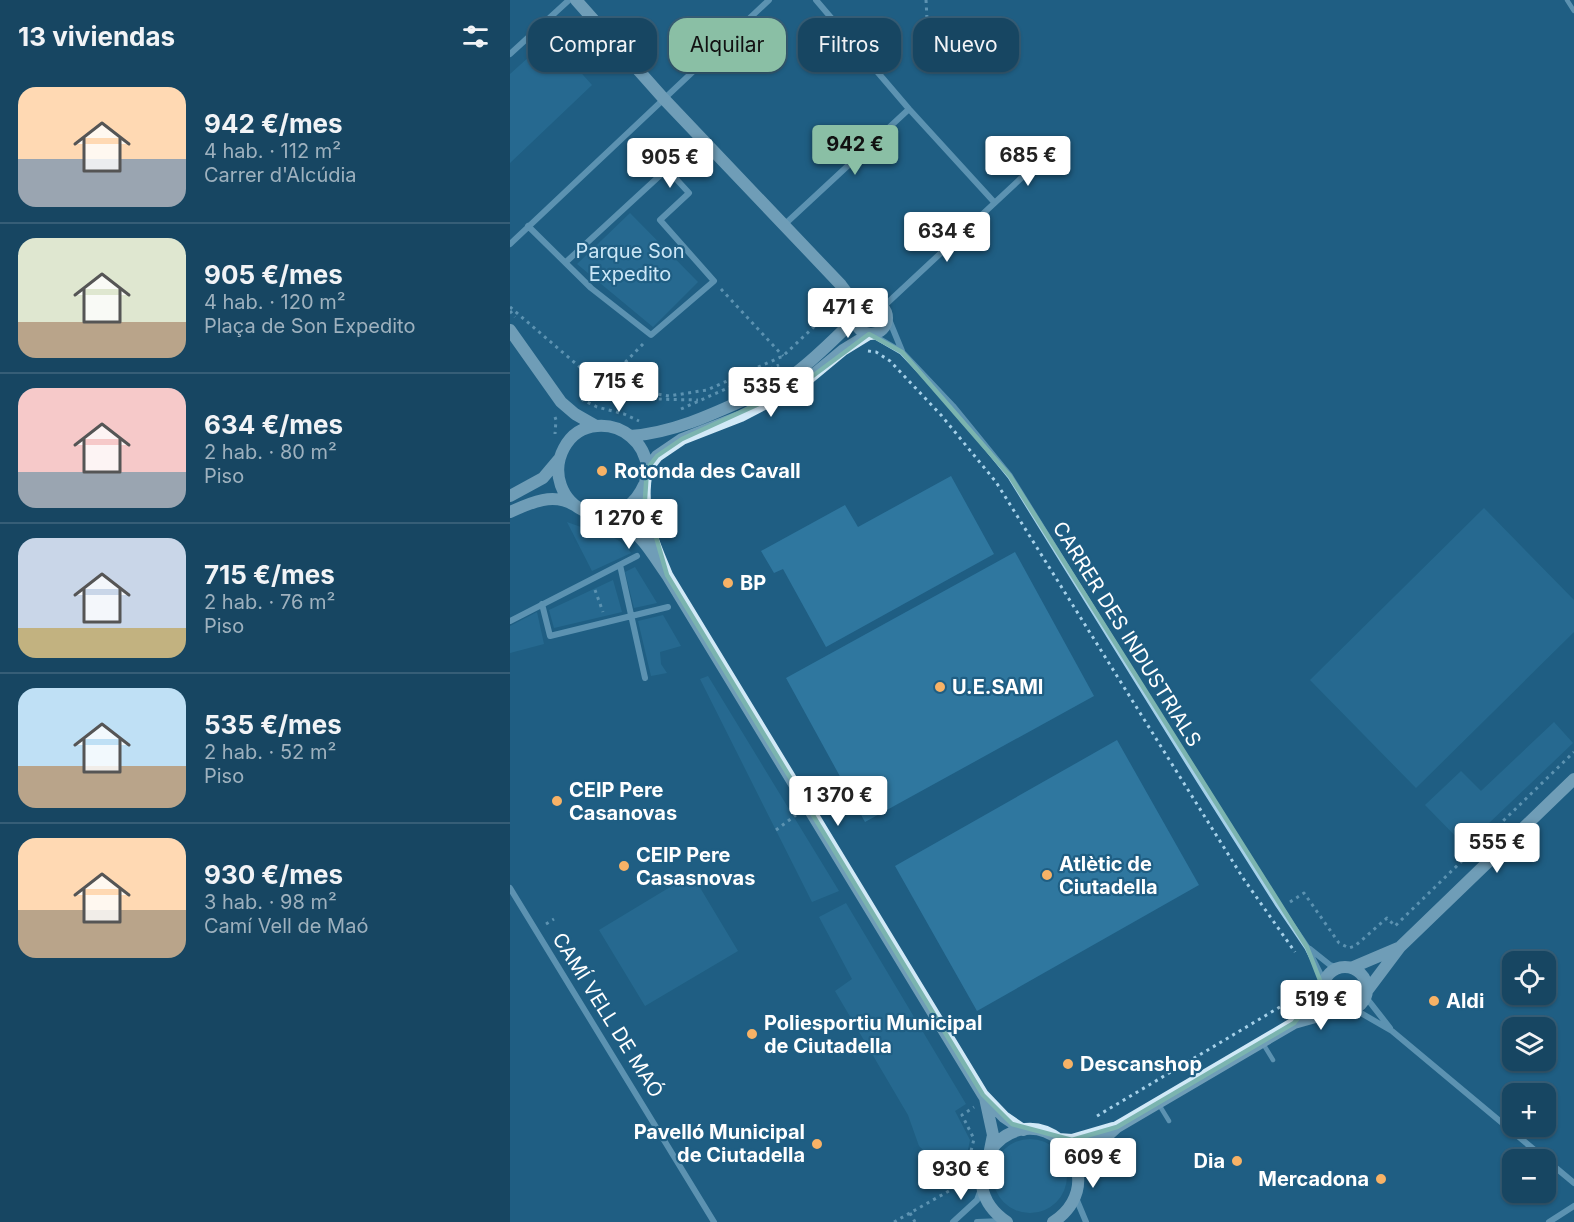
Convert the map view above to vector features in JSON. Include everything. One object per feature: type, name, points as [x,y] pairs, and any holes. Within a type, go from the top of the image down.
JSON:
[{"type":"street","points":[[510,54],[569,0]]},
{"type":"street","points":[[576,0],[664,99],[841,285],[857,314],[859,328],[870,334]]},
{"type":"street","points":[[510,244],[769,0]]},
{"type":"street","points":[[816,0],[909,109],[994,201]]},
{"type":"street","points":[[784,226],[909,109]]},
{"type":"street","points":[[647,469],[657,456],[682,439],[741,416],[802,384],[843,351],[870,334],[880,332],[884,328],[886,312],[994,201],[1047,154]]},
{"type":"street","points":[[528,226],[591,288],[651,335],[714,281],[660,220],[689,193],[667,169],[566,262]]},
{"type":"street","points":[[630,436],[677,427],[767,389],[796,373],[826,348],[868,302],[879,303],[886,312]]},
{"type":"street","name":"CARRER DES INDUSTRIALS","points":[[886,312],[902,352]]},
{"type":"street","points":[[514,325],[561,402],[575,414],[596,426]]},
{"type":"street","name":"CARRER DES INDUSTRIALS","points":[[870,334],[902,352],[953,406],[1010,476],[1307,947],[1324,985]]},
{"type":"street","points":[[510,496],[543,478],[559,458],[572,436],[579,431],[596,426],[615,427],[630,436],[642,450],[647,469],[645,485],[647,517],[667,575]]},
{"type":"street","points":[[559,458],[559,480],[569,500],[578,507]]},
{"type":"street","points":[[598,515],[621,511],[632,504],[645,485]]},
{"type":"street","points":[[510,512],[526,504],[549,499],[568,501],[626,525],[667,575],[985,1099],[1004,1117],[1023,1130]]},
{"type":"street","points":[[510,620],[637,556]]},
{"type":"street","points":[[620,565],[645,678]]},
{"type":"street","points":[[542,604],[550,636],[668,607]]},
{"type":"street","points":[[1077,1169],[1083,1158],[1117,1127],[1294,1023],[1340,1010],[1354,1009],[1360,1005],[1400,947],[1574,778]]},
{"type":"street","name":"CAMÍ VELL DE MAÓ","points":[[510,888],[714,1222]]},
{"type":"street","name":"CARRER DES INDUSTRIALS","points":[[1307,947],[1330,964],[1345,968]]},
{"type":"street","points":[[1294,1023],[1324,985],[1329,974],[1400,947]]},
{"type":"street","points":[[1345,968],[1363,976],[1366,994],[1392,1031]]},
{"type":"street","points":[[1324,985],[1327,1002],[1340,1010]]},
{"type":"street","points":[[1354,1009],[1392,1031],[1574,1183]]},
{"type":"street","points":[[953,1222],[977,1200],[981,1185],[982,1167],[990,1150],[993,1135],[985,1099]]},
{"type":"street","points":[[990,1150],[1004,1137],[1023,1130],[1035,1130],[1058,1139],[1072,1140],[1117,1127]]},
{"type":"street","points":[[1058,1139],[1070,1152],[1077,1169],[1078,1178],[1070,1222]]},
{"type":"street","points":[[981,1185],[992,1210],[1006,1222]]},
{"type":"street","points":[[1053,1222],[1066,1212],[1073,1200]]},
{"type":"street","points":[[1073,1200],[1086,1222]]},
{"type":"street","points":[[1549,1222],[1574,1206]]},
{"type":"street","points":[[977,1222],[997,1220],[1006,1222]]},
{"type":"lane","points":[[1567,0],[1574,11]]},
{"type":"lane","points":[[1262,1042],[1272,1060]]},
{"type":"lane","points":[[1158,1103],[1169,1121]]},
{"type":"path","points":[[926,0],[927,18]]},
{"type":"path","points":[[714,281],[783,356]]},
{"type":"path","points":[[651,335],[607,381],[633,390],[669,396],[707,390],[783,356],[818,323],[827,298],[841,285]]},
{"type":"path","points":[[510,309],[514,325]]},
{"type":"path","points":[[510,309],[603,387],[636,398],[700,400]]},
{"type":"path","points":[[862,351],[876,352],[890,361],[941,415],[996,482],[1269,917],[1296,953]]},
{"type":"path","points":[[674,412],[780,365]]},
{"type":"path","points":[[575,394],[597,407],[644,422]]},
{"type":"path","points":[[553,413],[556,420],[555,435]]},
{"type":"path","points":[[591,580],[607,622]]},
{"type":"path","points":[[1269,917],[1304,893],[1339,943],[1349,948],[1355,946],[1387,918],[1395,926],[1574,752]]},
{"type":"path","points":[[776,830],[796,815]]},
{"type":"path","points":[[1092,1120],[1300,994]]},
{"type":"path","points":[[894,1222],[963,1183],[974,1139],[962,1115],[985,1099]]},
{"type":"path","points":[[910,1213],[915,1222]]},
{"type":"highlighted area","points":[[869,334],[902,352],[1010,476],[1307,947],[1323,988],[1294,1023],[1117,1127],[1072,1140],[1012,1124],[983,1095],[667,575],[645,499],[647,469],[657,456],[682,439],[802,384]]},
{"type":"green space","points":[[528,58],[528,72],[580,72],[592,85],[510,163],[510,74]]},
{"type":"green space","name":"Parque Son Expedito","points":[[630,213],[698,282],[653,327],[577,264]]},
{"type":"green space","points":[[951,476],[994,554],[826,647],[783,569],[774,573],[761,551],[845,505],[858,527]]},
{"type":"green space","points":[[1484,508],[1574,600],[1574,632],[1416,788],[1310,680]]},
{"type":"green space","points":[[567,522],[611,536],[631,553],[592,571]]},
{"type":"green space","name":"U.E.SAMI","points":[[1015,552],[1094,696],[865,822],[786,678]]},
{"type":"green space","points":[[635,567],[657,603],[634,608],[625,572]]},
{"type":"green space","points":[[613,580],[622,612],[554,628],[549,610]]},
{"type":"green space","points":[[537,612],[544,644],[510,653],[510,626]]},
{"type":"green space","points":[[663,615],[681,646],[660,652],[661,664],[667,673],[651,676],[638,621]]},
{"type":"green space","points":[[708,676],[839,891],[812,902],[700,679]]},
{"type":"green space","points":[[1554,722],[1573,743],[1465,846],[1425,805],[1461,771],[1481,791]]},
{"type":"green space","name":"Atlètic de Ciutadella","points":[[1117,740],[1199,885],[977,1011],[895,866]]},
{"type":"green space","points":[[695,872],[702,884],[699,886],[738,951],[645,1006],[599,930]]},
{"type":"green space","points":[[846,903],[966,1104],[955,1111],[970,1140],[962,1178],[958,1183],[919,1146],[908,1115],[835,991],[852,979],[819,917]]},
{"type":"green space","points":[[1030,1139],[1051,1145],[1061,1155],[1067,1176],[1061,1197],[1051,1207],[1030,1213],[1009,1207],[999,1197],[993,1176],[999,1155],[1009,1145]]},
{"type":"place","name":"Rotonda des Cavall","points":[[602,471]]},
{"type":"place","name":"BP","points":[[728,583]]},
{"type":"place","name":"U.E.SAMI","points":[[940,687]]},
{"type":"place","name":"CEIP Pere Casanovas","points":[[557,801]]},
{"type":"place","name":"CEIP Pere Casasnovas","points":[[624,866]]},
{"type":"place","name":"Atlètic de Ciutadella","points":[[1047,875]]},
{"type":"place","name":"Aldi","points":[[1434,1001]]},
{"type":"place","name":"Poliesportiu Municipal de Ciutadella","points":[[752,1034]]},
{"type":"place","name":"Descanshop","points":[[1068,1064]]},
{"type":"place","name":"Pavelló Municipal de Ciutadella","points":[[817,1144]]},
{"type":"place","name":"Dia","points":[[1237,1161]]},
{"type":"place","name":"Mercadona","points":[[1381,1179]]}]
